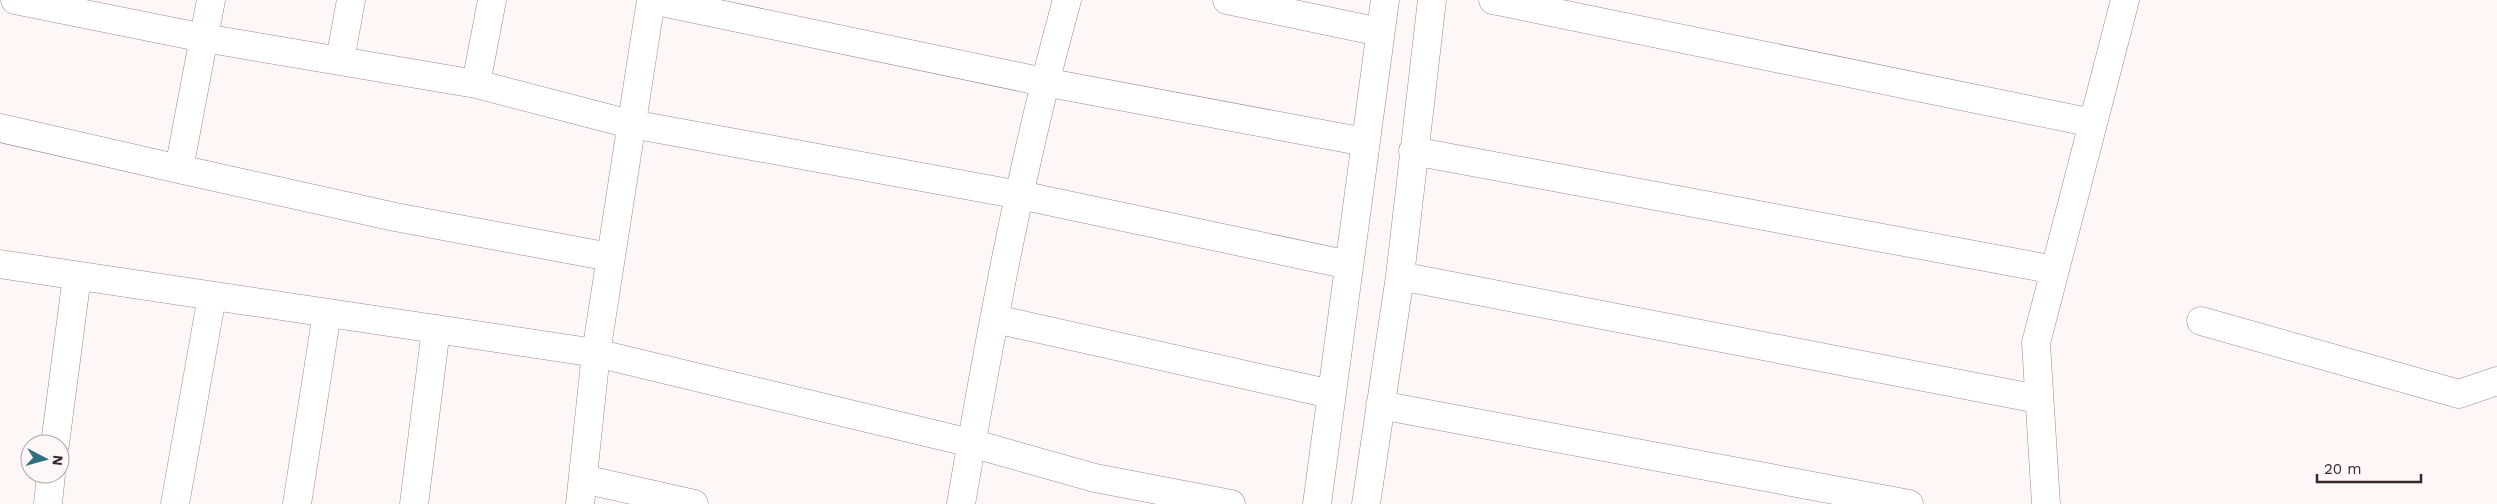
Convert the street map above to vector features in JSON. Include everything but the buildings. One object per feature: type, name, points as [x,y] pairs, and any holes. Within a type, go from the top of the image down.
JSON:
[{"type":"street","points":[[15,0],[204,38],[476,84],[631,123],[1020,195],[1349,265]]},
{"type":"street","points":[[179,169],[211,0]]},
{"type":"street","points":[[340,60],[351,0]]},
{"type":"street","points":[[476,84],[492,0]]},
{"type":"street","points":[[694,504],[582,492],[596,353],[651,0],[1044,82],[1365,142]]},
{"type":"street","points":[[961,504],[971,443],[1020,195],[1044,82],[1067,0]]},
{"type":"street","points":[[1227,0],[1380,32]]},
{"type":"street","points":[[1317,504],[1385,0]]},
{"type":"street","points":[[1366,504],[1400,276],[1413,150],[1432,0]]},
{"type":"street","points":[[1493,0],[2093,123]]},
{"type":"street","points":[[2046,504],[2036,343],[2124,0]]},
{"type":"street","points":[[0,128],[395,217],[610,257]]},
{"type":"street","points":[[1413,150],[2055,270]]},
{"type":"street","points":[[0,264],[596,353],[971,443],[1095,478],[1231,504]]},
{"type":"street","points":[[56,434],[77,276]]},
{"type":"street","points":[[1400,276],[2038,399]]},
{"type":"street","points":[[175,504],[212,296]]},
{"type":"street","points":[[297,504],[327,313]]},
{"type":"street","points":[[995,320],[1331,394]]},
{"type":"street","points":[[2201,321],[2459,394],[2497,381]]},
{"type":"street","points":[[414,504],[436,329]]},
{"type":"street","points":[[1380,405],[1909,504]]},
{"type":"street","points":[[48,504],[50,484]]}]
